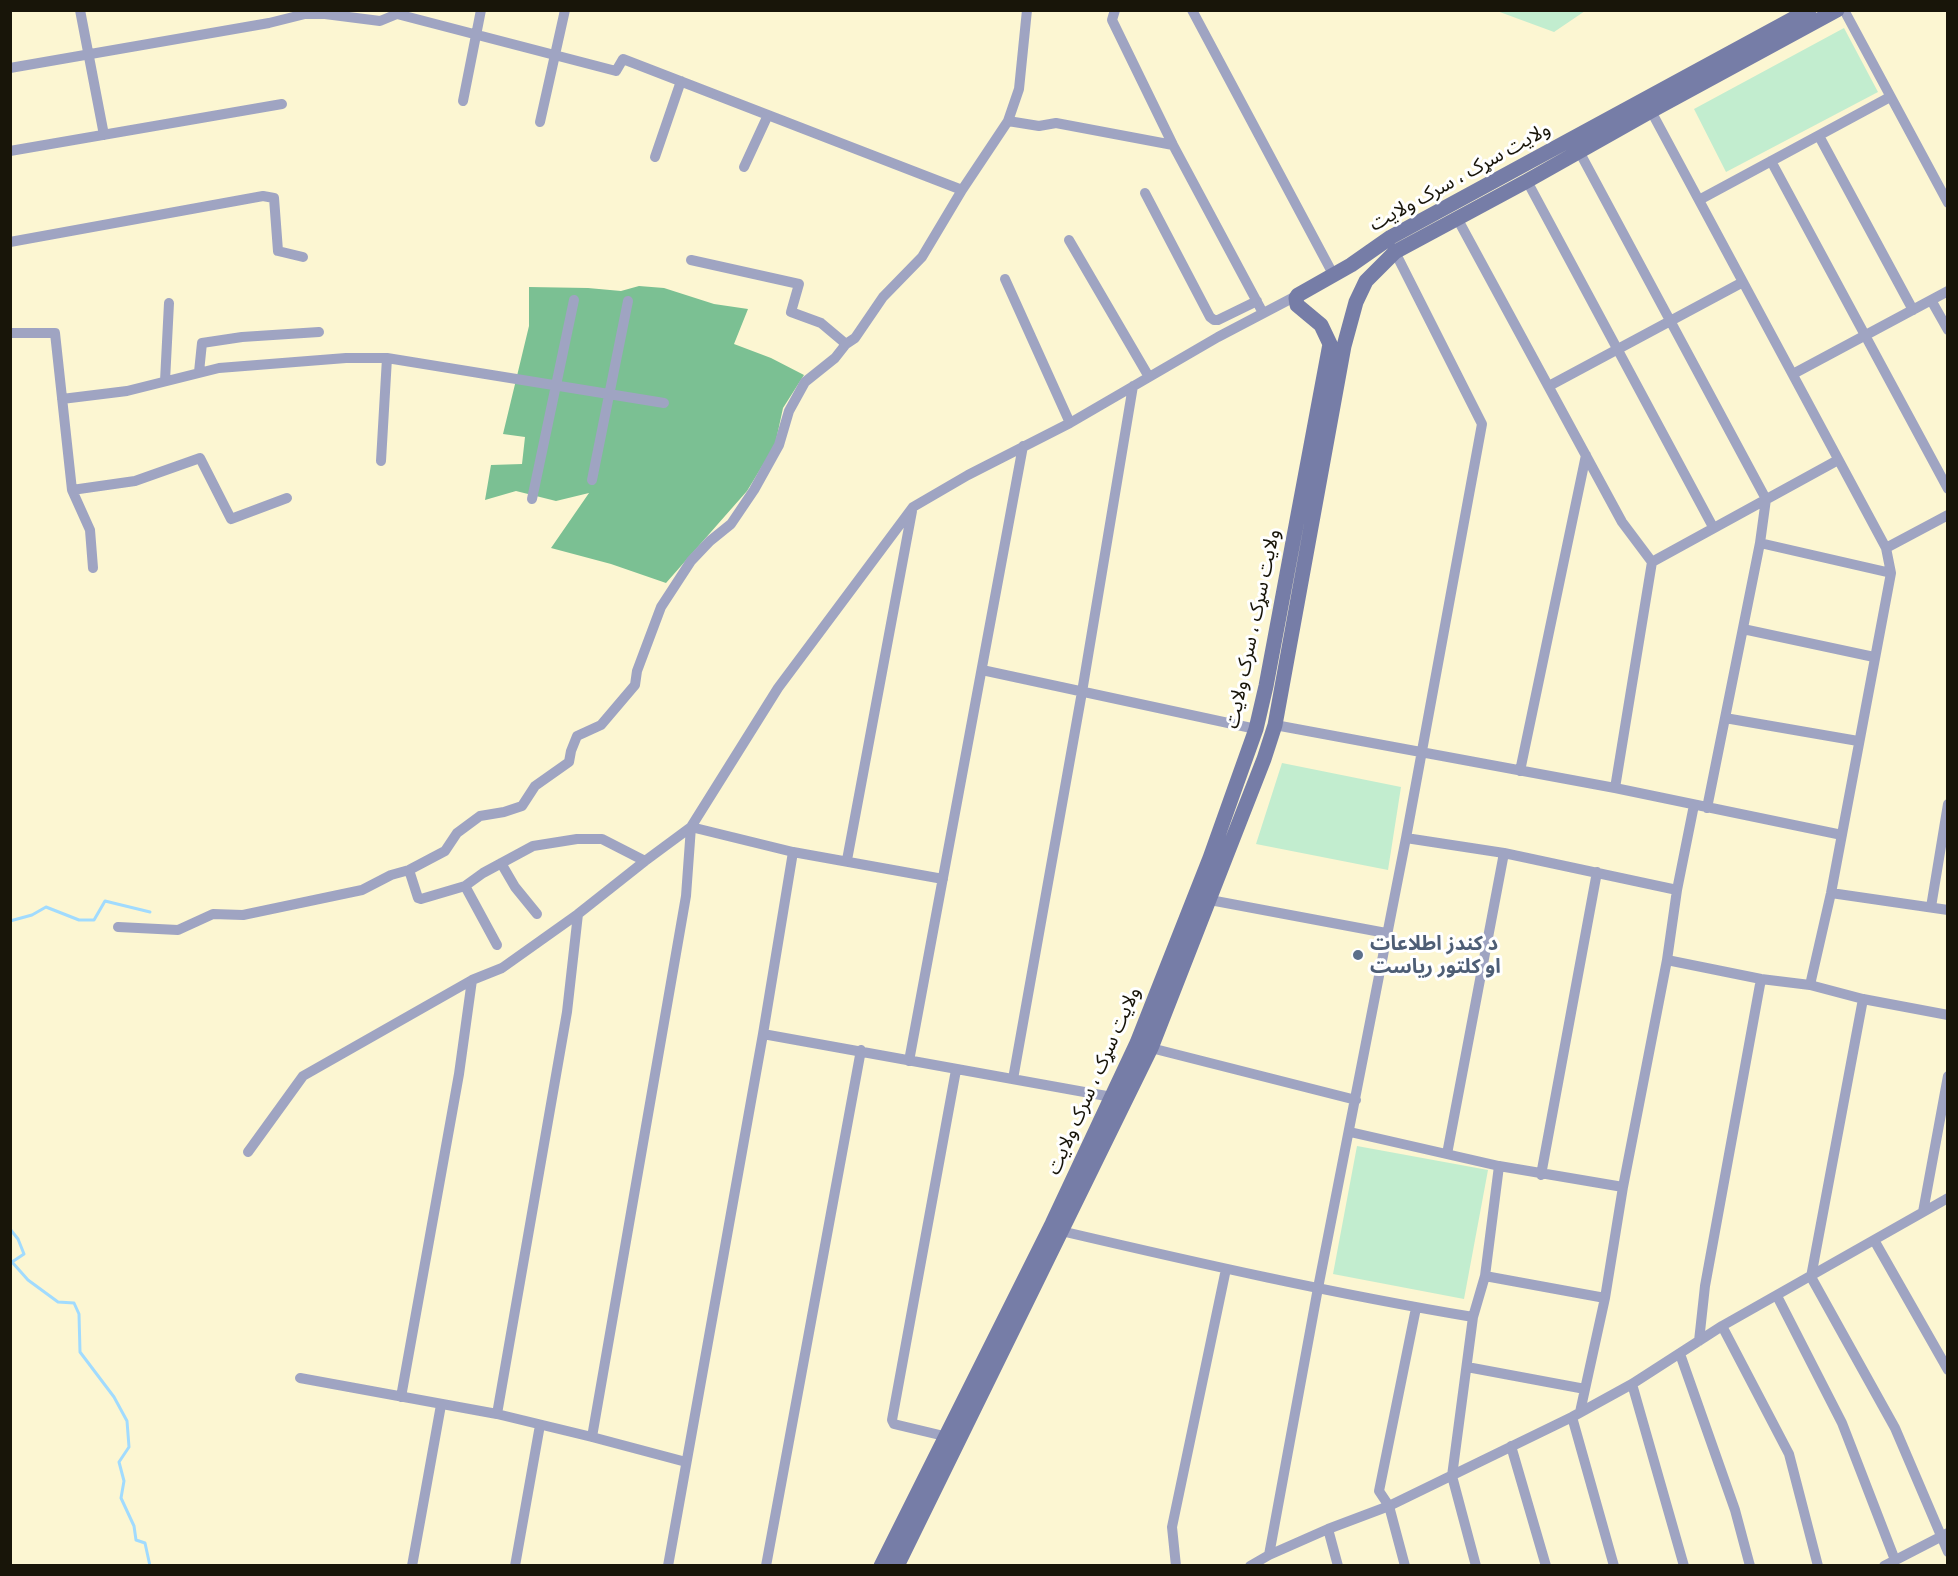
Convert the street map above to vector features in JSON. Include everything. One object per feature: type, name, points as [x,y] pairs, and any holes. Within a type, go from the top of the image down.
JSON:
[{"type":"main road","name":"ولایت سړک ، سرک ولایت","points":[[1298,295],[1391,237],[1809,10]]},
{"type":"main road","name":"ولایت سړک ، سرک ولایت","points":[[881,1566],[1052,1224],[1112,1097],[1140,1034],[1210,858],[1256,729],[1337,345],[1366,281],[1395,252],[1580,153],[1651,111],[1837,10]]},
{"type":"main road","points":[[1298,295],[1297,305],[1321,325],[1337,345]]},
{"type":"main road","name":"ولایت سړک ، سرک ولایت","points":[[897,1566],[1150,1048],[1264,759],[1275,725],[1337,345]]},
{"type":"street","points":[[80,10],[104,135]]},
{"type":"street","points":[[463,101],[481,10]]},
{"type":"street","points":[[540,122],[565,10]]},
{"type":"street","points":[[118,927],[178,930],[213,914],[243,915],[362,890],[391,875],[409,870],[445,851],[457,833],[480,816],[522,806],[535,786],[569,762],[577,736],[601,725],[635,685],[637,671],[660,607],[691,561],[731,524],[754,490],[778,445],[789,411],[805,382],[835,358],[846,344],[855,338],[883,297],[922,257],[1008,121],[1019,89],[1027,10]]},
{"type":"street","points":[[1115,10],[1112,20],[1173,145],[1263,313]]},
{"type":"street","points":[[1192,10],[1333,274]]},
{"type":"street","points":[[1844,10],[1947,203]]},
{"type":"street","points":[[10,68],[269,23],[305,14],[325,14],[380,21],[397,12],[616,71],[624,59],[963,190]]},
{"type":"street","points":[[655,157],[681,81]]},
{"type":"street","points":[[1699,200],[1890,97]]},
{"type":"street","points":[[10,151],[282,104]]},
{"type":"street","points":[[1651,111],[1886,548],[1890,573],[1831,893],[1810,985]]},
{"type":"street","points":[[744,167],[768,115]]},
{"type":"street","points":[[1008,121],[1039,126],[1056,123],[1173,145]]},
{"type":"street","points":[[1819,136],[1913,310]]},
{"type":"street","points":[[1580,153],[1766,499],[1760,543],[1707,808]]},
{"type":"street","points":[[1771,161],[1947,489]]},
{"type":"street","points":[[1527,182],[1713,527]]},
{"type":"street","points":[[1145,193],[1210,317],[1218,320],[1257,301]]},
{"type":"street","points":[[10,242],[263,196],[274,198],[278,250],[303,257]]},
{"type":"street","points":[[1457,218],[1622,522],[1652,562],[1615,788]]},
{"type":"street","points":[[1070,240],[1149,377]]},
{"type":"street","points":[[1265,1560],[1350,1132],[1482,424],[1395,252]]},
{"type":"street","points":[[691,260],[799,284],[791,312],[821,323],[846,344]]},
{"type":"street","points":[[1005,279],[1070,423]]},
{"type":"street","points":[[1549,386],[1743,282]]},
{"type":"street","points":[[1793,374],[1947,291]]},
{"type":"street","points":[[248,1152],[303,1076],[472,980],[502,968],[578,914],[691,827],[778,688],[913,507],[1023,446],[1070,423],[1298,295]]},
{"type":"street","points":[[532,500],[574,300]]},
{"type":"street","points":[[1931,300],[1947,330]]},
{"type":"street","points":[[592,480],[628,302]]},
{"type":"street","points":[[165,381],[169,303]]},
{"type":"street","points":[[199,372],[202,343],[242,337],[319,332]]},
{"type":"street","points":[[10,333],[55,333],[72,490],[90,530],[93,568]]},
{"type":"street","points":[[381,461],[387,357]]},
{"type":"street","points":[[62,399],[127,391],[219,368],[387,357],[664,403]]},
{"type":"street","points":[[1013,1079],[1082,692],[1133,386]]},
{"type":"street","points":[[909,1061],[1023,446]]},
{"type":"street","points":[[1520,771],[1586,455]]},
{"type":"street","points":[[72,490],[135,480],[200,458],[231,519],[287,498]]},
{"type":"street","points":[[1652,562],[1838,460]]},
{"type":"street","points":[[847,860],[913,507]]},
{"type":"street","points":[[1886,548],[1947,515]]},
{"type":"street","points":[[1760,543],[1890,573]]},
{"type":"street","points":[[1743,629],[1875,657]]},
{"type":"street","points":[[982,670],[1256,729]]},
{"type":"street","points":[[1725,718],[1858,741]]},
{"type":"street","points":[[1275,725],[1615,788],[1842,835]]},
{"type":"street","points":[[1932,907],[1947,804]]},
{"type":"street","points":[[1614,1566],[1576,1415],[1585,1389],[1605,1298],[1623,1187],[1694,805]]},
{"type":"street","points":[[691,827],[793,852],[943,879]]},
{"type":"street","points":[[592,1437],[686,896],[691,827]]},
{"type":"street","points":[[1406,838],[1504,853],[1677,890]]},
{"type":"street","points":[[409,870],[418,898],[421,899],[465,886],[532,846],[577,839],[602,839],[645,861]]},
{"type":"street","points":[[668,1566],[719,1286],[793,852]]},
{"type":"street","points":[[1447,1154],[1504,853]]},
{"type":"street","points":[[501,863],[515,887],[537,914]]},
{"type":"street","points":[[1540,1174],[1597,872]]},
{"type":"street","points":[[465,886],[497,945]]},
{"type":"street","points":[[1831,893],[1947,910]]},
{"type":"street","points":[[1210,900],[1386,933]]},
{"type":"street","points":[[497,1414],[567,1012],[578,914]]},
{"type":"street","points":[[1667,960],[1761,979],[1810,985],[1863,999],[1947,1016]]},
{"type":"street","points":[[1699,1341],[1705,1286],[1761,979]]},
{"type":"street","points":[[401,1396],[457,1085],[472,980]]},
{"type":"street","points":[[1863,999],[1811,1277],[1895,1428],[1945,1534],[1947,1552]]},
{"type":"street","points":[[763,1034],[1112,1097]]},
{"type":"street","points":[[1150,1048],[1356,1100]]},
{"type":"street","points":[[766,1566],[861,1050]]},
{"type":"street","points":[[944,1436],[898,1425],[892,1420],[956,1070]]},
{"type":"street","points":[[1923,1212],[1947,1076]]},
{"type":"street","points":[[1350,1132],[1499,1166],[1623,1187]]},
{"type":"street","points":[[1476,1566],[1452,1476],[1473,1317],[1485,1276],[1499,1166]]},
{"type":"street","points":[[1250,1566],[1328,1529],[1389,1506],[1576,1415],[1632,1384],[1722,1326],[1947,1200]]},
{"type":"street","points":[[1061,1231],[1226,1269],[1416,1308],[1473,1317]]},
{"type":"street","points":[[1874,1240],[1947,1370]]},
{"type":"street","points":[[1176,1566],[1172,1527],[1226,1269]]},
{"type":"street","points":[[1485,1276],[1605,1298]]},
{"type":"street","points":[[1777,1296],[1842,1423],[1895,1560]]},
{"type":"street","points":[[1406,1566],[1389,1506],[1379,1491],[1416,1308]]},
{"type":"street","points":[[1722,1326],[1789,1454],[1818,1566]]},
{"type":"street","points":[[1680,1354],[1735,1510],[1750,1566]]},
{"type":"street","points":[[1467,1367],[1585,1389]]},
{"type":"street","points":[[300,1378],[497,1414],[686,1462]]},
{"type":"street","points":[[1632,1384],[1684,1566]]},
{"type":"street","points":[[412,1566],[441,1405]]},
{"type":"street","points":[[515,1566],[540,1425]]},
{"type":"street","points":[[1511,1446],[1546,1566]]},
{"type":"street","points":[[1328,1529],[1338,1566]]},
{"type":"street","points":[[1884,1566],[1945,1534]]},
{"type":"green space","points":[[1585,10],[1554,32],[1497,11]]},
{"type":"green space","points":[[1844,28],[1878,92],[1726,172],[1694,109]]},
{"type":"green space","points":[[639,286],[664,288],[714,304],[748,309],[734,344],[771,358],[804,375],[783,408],[775,445],[747,491],[666,583],[611,564],[551,548],[589,493],[556,501],[516,491],[485,500],[491,465],[522,464],[525,437],[503,434],[529,326],[529,287],[621,291]]},
{"type":"green space","points":[[1282,763],[1401,787],[1388,870],[1256,844]]},
{"type":"green space","points":[[1357,1146],[1488,1170],[1464,1299],[1333,1274]]},
{"type":"waterway","points":[[10,921],[32,915],[46,907],[79,920],[94,920],[105,901],[150,912]]},
{"type":"waterway","points":[[10,1229],[18,1239],[24,1254],[12,1262],[28,1280],[58,1302],[74,1303],[79,1314],[80,1352],[114,1397],[127,1421],[129,1447],[119,1462],[124,1481],[121,1498],[134,1526],[136,1540],[145,1543],[150,1566]]},
{"type":"place","name":"د کندز اطلاعات او کلتور ریاست","points":[[1358,955]]}]
